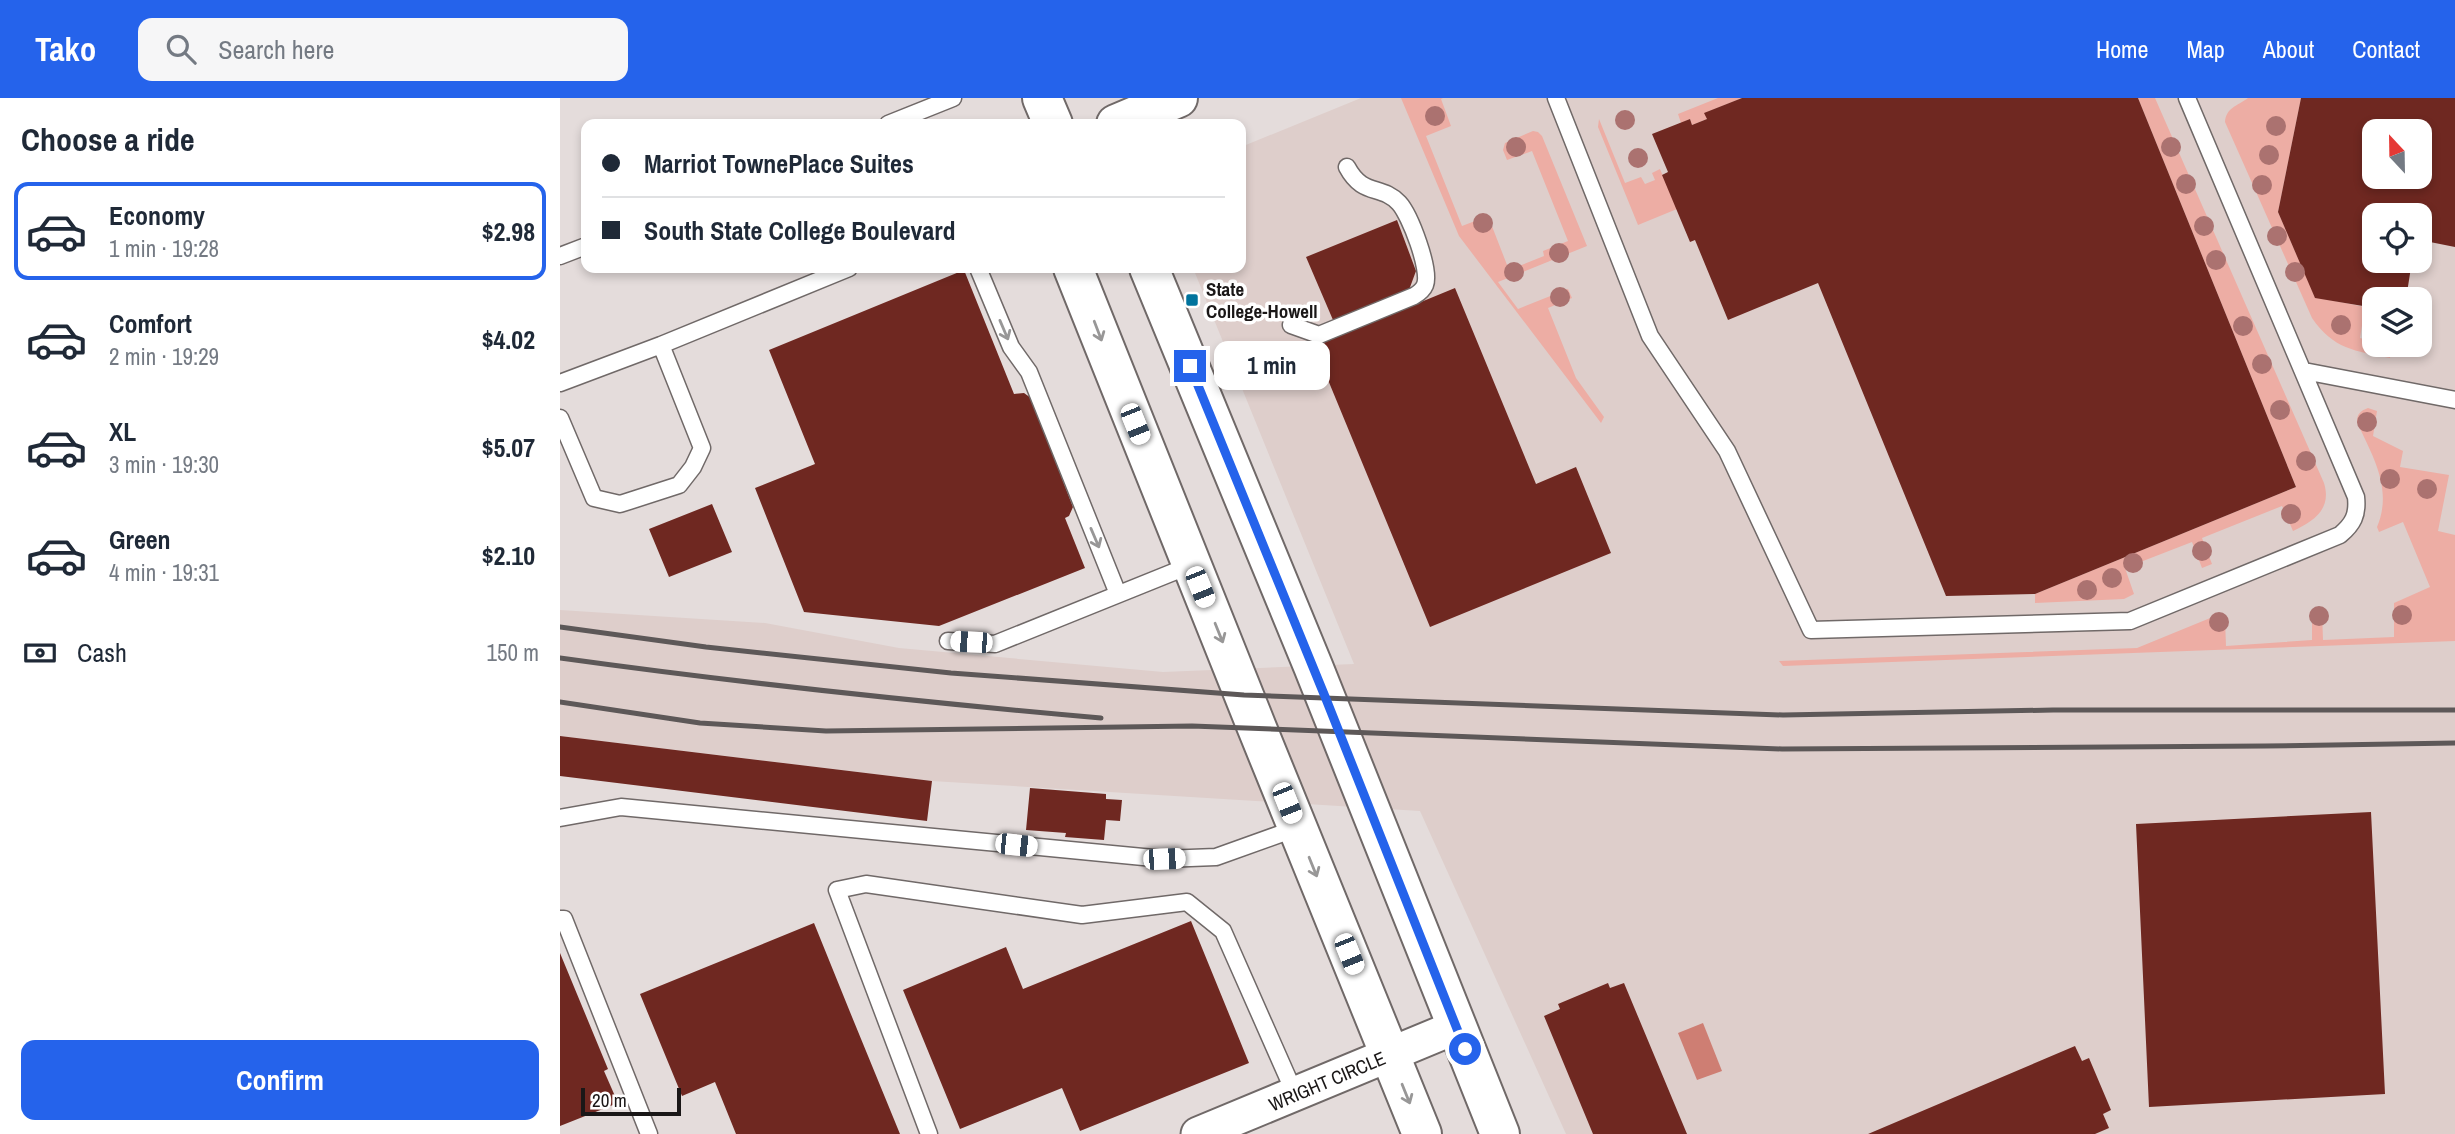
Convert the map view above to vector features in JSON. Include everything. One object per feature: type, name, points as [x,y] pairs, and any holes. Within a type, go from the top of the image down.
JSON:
[{"type":"main road","points":[[1042,98],[1051,119]]},
{"type":"main road","points":[[1128,119],[1178,98]]},
{"type":"main road","points":[[1075,273],[1422,1134]]},
{"type":"main road","points":[[1151,273],[1318,677],[1500,1134]]},
{"type":"street","name":"WRIGHT CIRCLE","points":[[1198,1134],[1456,1027]]},
{"type":"lane","points":[[900,119],[953,98]]},
{"type":"lane","points":[[1556,98],[1650,336],[1727,451],[1811,630],[2130,621],[2340,536],[2352,525],[2357,509],[2356,497],[2187,98]]},
{"type":"lane","points":[[1291,325],[1319,335],[1414,296],[1425,285],[1426,266],[1401,205],[1386,195],[1362,187],[1353,179],[1347,167]]},
{"type":"lane","points":[[560,256],[581,248]]},
{"type":"lane","points":[[560,383],[837,273]]},
{"type":"lane","points":[[980,273],[1012,347],[1029,372],[1118,594]]},
{"type":"lane","points":[[560,418],[594,498],[620,504],[679,485],[693,467],[702,448],[661,345]]},
{"type":"lane","points":[[2304,372],[2455,400]]},
{"type":"lane","points":[[948,641],[995,643],[1191,565]]},
{"type":"lane","points":[[560,818],[621,807],[1164,859],[1216,857],[1297,828]]},
{"type":"lane","points":[[929,1134],[837,891],[866,884],[1082,915],[1187,902],[1223,930],[1295,1094]]},
{"type":"lane","points":[[560,919],[564,919],[649,1134]]},
{"type":"shaded area","points":[[1361,98],[2455,98],[2455,1134],[1566,1134],[1420,811],[932,781],[560,736],[560,610],[765,623],[899,648],[1163,672],[1354,664],[1195,273],[1246,273],[1246,145]]},
{"type":"shaded area","points":[[1401,98],[1443,98],[1441,99],[1451,126],[1426,136],[1462,226],[1488,216],[1509,270],[1544,256],[1543,251],[1568,241],[1532,151],[1507,160],[1503,150],[1505,143],[1533,131],[1542,136],[1587,246],[1498,282],[1518,309],[1568,289],[1572,298],[1548,308],[1576,378],[1604,417],[1601,423],[1459,236]]},
{"type":"shaded area","points":[[1718,98],[1742,98],[1705,113],[1707,119],[1692,125],[1690,119],[1681,123],[1678,114]]},
{"type":"shaded area","points":[[2138,98],[2155,98],[2324,483],[2325,500],[2314,518],[2293,531],[2282,506],[2202,538],[2212,564],[2202,568],[2192,542],[2125,568],[2134,594],[2124,599],[2035,603],[2035,594],[2296,487]]},
{"type":"shaded area","points":[[2248,98],[2301,98],[2278,212],[2315,297],[2362,306],[2362,352],[2346,347],[2328,336],[2312,318],[2225,122],[2230,110]]},
{"type":"shaded area","points":[[1599,119],[1625,183],[1641,177],[1645,184],[1655,180],[1652,173],[1660,169],[1677,209],[1638,225],[1598,127]]},
{"type":"shaded area","points":[[2368,408],[2377,411],[2373,436],[2403,451],[2400,467],[2449,475],[2438,531],[2455,535],[2455,641],[1783,666],[1779,661],[2137,648],[2220,614],[2225,619],[2226,646],[2312,640],[2312,613],[2322,612],[2323,640],[2394,637],[2394,603],[2430,587],[2403,522],[2379,532],[2377,527],[2383,499],[2382,486],[2375,461],[2357,422],[2360,413]]},
{"type":"shaded area","points":[[1703,1023],[1722,1071],[1697,1080],[1678,1033]]},
{"type":"building","points":[[1742,98],[2138,98],[2296,487],[2035,594],[1946,596],[1818,283],[1728,320],[1695,240],[1690,242],[1662,175],[1668,172],[1652,134],[1690,119],[1692,125],[1707,119],[1704,113]]},
{"type":"building","points":[[2301,98],[2455,98],[2455,247],[2432,242],[2432,203],[2362,203],[2362,273],[2410,273],[2408,287],[2362,287],[2362,306],[2315,298],[2278,212]]},
{"type":"building","points":[[1397,220],[1416,271],[1409,290],[1333,320],[1306,257]]},
{"type":"building","points":[[957,273],[965,273],[1014,394],[1024,393],[1031,398],[1073,507],[1065,518],[1085,568],[939,626],[804,612],[755,488],[815,464],[769,350]]},
{"type":"building","points":[[1455,288],[1536,484],[1576,467],[1611,553],[1430,627],[1314,346]]},
{"type":"building","points":[[712,504],[732,552],[669,577],[649,529]]},
{"type":"building","points":[[560,736],[932,781],[927,821],[560,776]]},
{"type":"building","points":[[1030,788],[1106,794],[1106,799],[1122,800],[1120,821],[1106,820],[1104,840],[1065,837],[1066,833],[1026,830]]},
{"type":"building","points":[[2371,812],[2385,1094],[2149,1107],[2136,824]]},
{"type":"building","points":[[1191,921],[1249,1063],[1080,1131],[1062,1088],[960,1129],[903,990],[1006,947],[1023,989]]},
{"type":"building","points":[[814,923],[900,1134],[736,1134],[715,1082],[682,1096],[640,994]]},
{"type":"building","points":[[560,953],[608,1069],[604,1071],[618,1103],[560,1126]]},
{"type":"building","points":[[1608,983],[1610,988],[1624,983],[1687,1134],[1593,1134],[1544,1016],[1560,1009],[1558,1004]]},
{"type":"building","points":[[2075,1046],[2082,1061],[2089,1058],[2111,1110],[2103,1114],[2109,1128],[2095,1134],[1868,1134]]},
{"type":"railway","points":[[560,627],[706,647],[951,673],[1244,695],[1783,715],[2053,710],[2455,710]]},
{"type":"railway","points":[[560,658],[830,691],[1101,718]]},
{"type":"railway","points":[[560,702],[700,723],[826,731],[1192,726],[1782,749],[2455,743]]},
{"type":"place","name":"State College-Howell","points":[[1192,300]]},
{"type":"route","points":[[1190,366],[1465,1049]]}]
